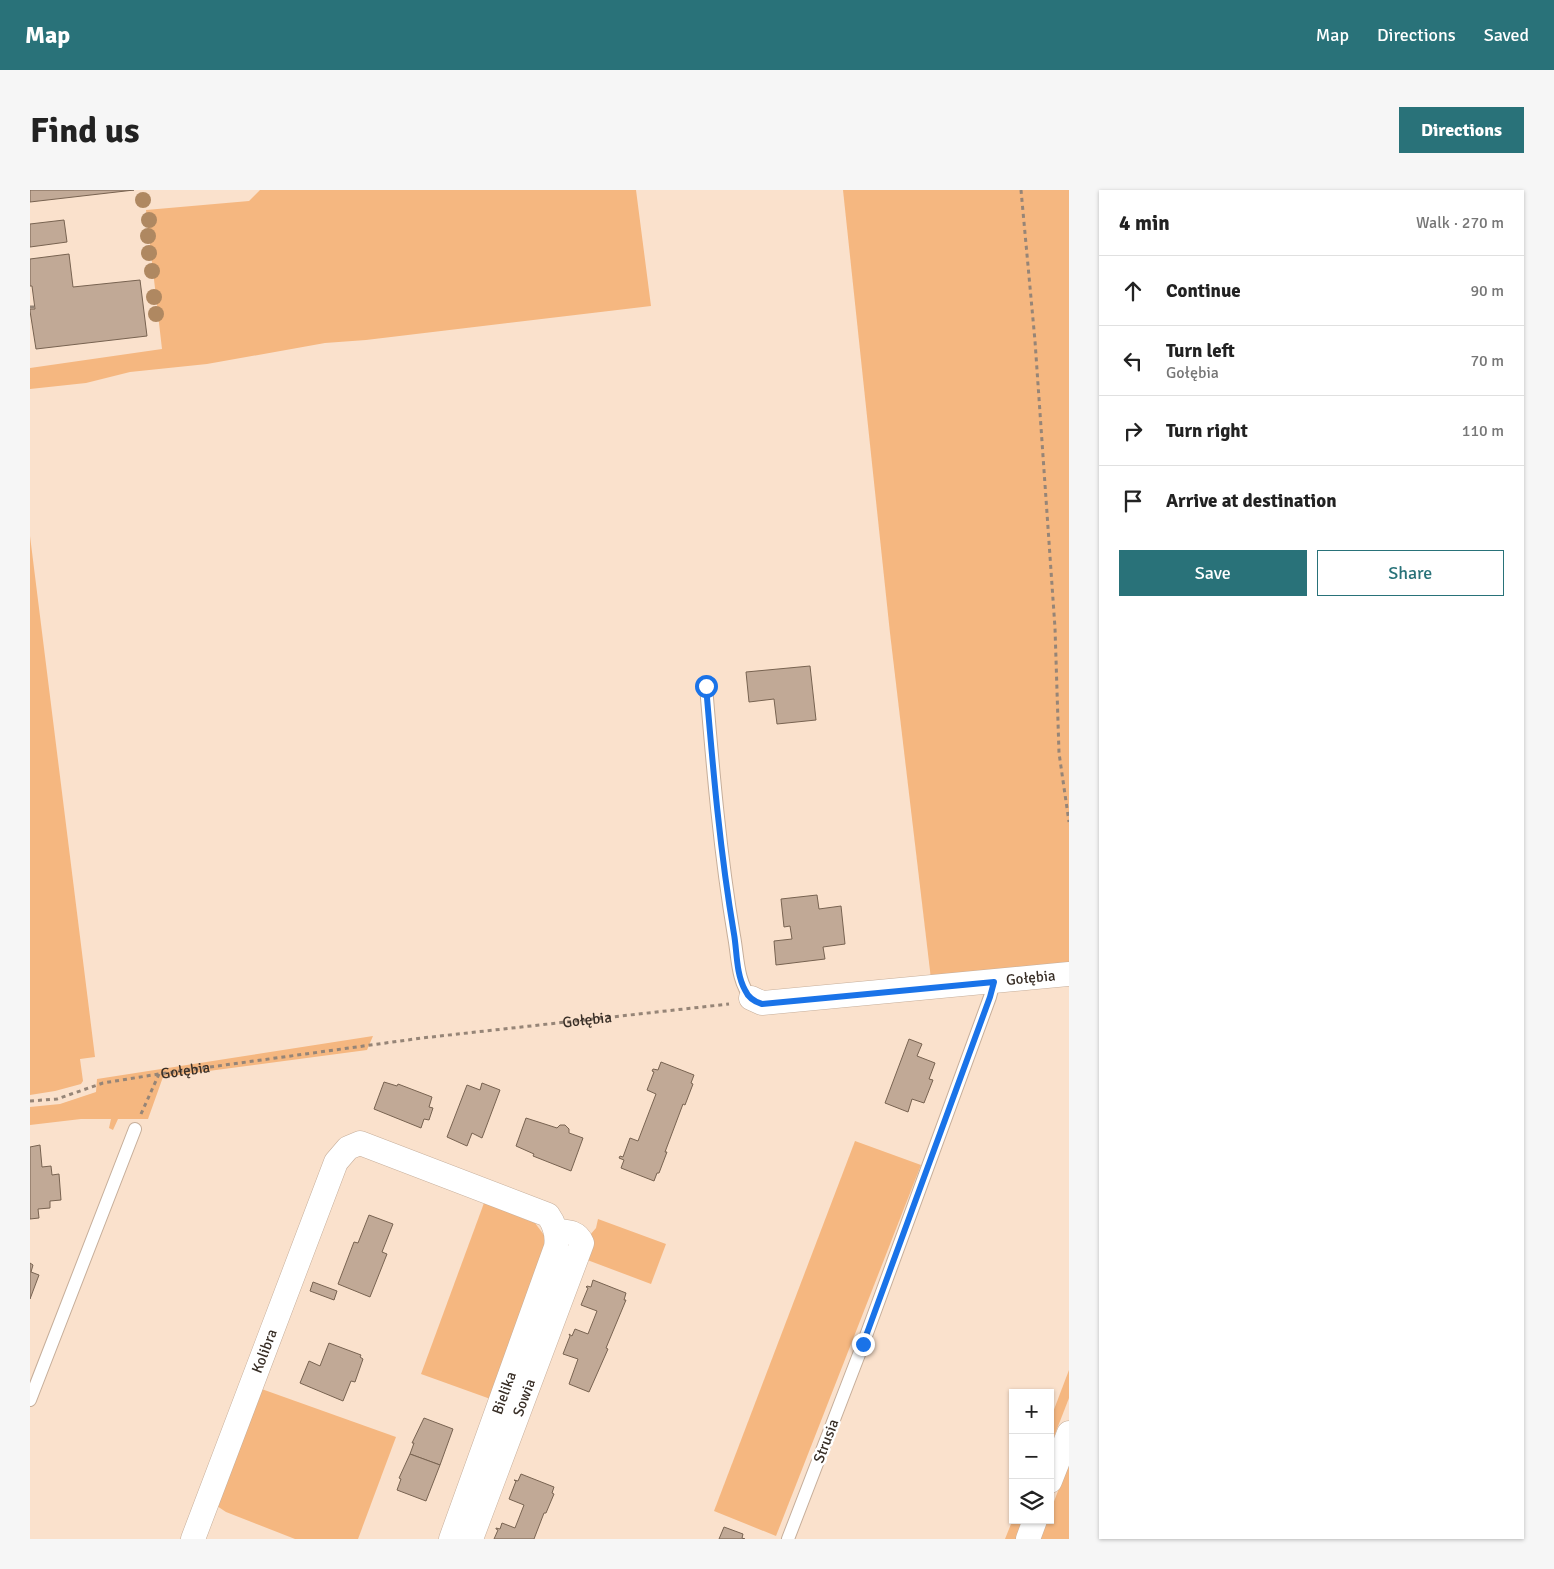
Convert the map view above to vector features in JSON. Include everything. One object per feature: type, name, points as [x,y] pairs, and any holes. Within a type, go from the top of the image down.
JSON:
[{"type":"street","name":"Gołębia","points":[[751,998],[762,1004],[1069,974]]},
{"type":"street","name":"Kolibra","points":[[193,1539],[336,1162],[348,1148],[360,1143],[548,1215],[563,1244]]},
{"type":"street","name":"Bielika","points":[[451,1539],[563,1244]]},
{"type":"street","name":"Sowia","points":[[471,1539],[563,1244]]},
{"type":"street","points":[[1051,1479],[1069,1433]]},
{"type":"street","points":[[1028,1539],[1034,1524]]},
{"type":"lane","points":[[706,686],[717,813],[731,916],[741,980],[745,991],[751,998]]},
{"type":"lane","name":"Strusia","points":[[788,1539],[863,1344],[994,982]]},
{"type":"lane","points":[[30,1400],[135,1129]]},
{"type":"path","points":[[1022,190],[1035,341],[1055,628],[1059,753],[1069,822]]},
{"type":"path","name":"Gołębia","points":[[30,1101],[57,1099],[103,1083],[159,1074],[422,1038],[733,1004],[751,998]]},
{"type":"path","points":[[135,1129],[159,1074]]},
{"type":"shaded area","points":[[260,190],[636,190],[651,306],[366,340],[325,343],[207,364],[130,372],[86,383],[30,389],[30,368],[162,349],[146,210],[249,201]]},
{"type":"shaded area","points":[[843,190],[1069,190],[1069,964],[931,979],[890,633]]},
{"type":"shaded area","points":[[30,536],[95,1057],[80,1059],[83,1081],[81,1084],[30,1095]]},
{"type":"shaded area","points":[[373,1036],[367,1050],[163,1077],[148,1119],[118,1119],[113,1130],[109,1128],[111,1119],[81,1119],[30,1125],[30,1107],[60,1104],[96,1092],[97,1079]]},
{"type":"shaded area","points":[[855,1141],[921,1165],[776,1536],[714,1511]]},
{"type":"shaded area","points":[[484,1203],[535,1223],[544,1235],[549,1250],[496,1401],[421,1374]]},
{"type":"shaded area","points":[[598,1219],[666,1244],[651,1284],[582,1258],[590,1235],[596,1228]]},
{"type":"shaded area","points":[[1069,1370],[1069,1398],[1054,1437],[1054,1409]]},
{"type":"shaded area","points":[[256,1387],[396,1437],[358,1539],[295,1539],[226,1512],[214,1504]]},
{"type":"shaded area","points":[[1069,1462],[1069,1539],[1040,1539],[1046,1524],[1054,1524],[1054,1501]]},
{"type":"shaded area","points":[[1011,1524],[1022,1524],[1016,1539],[1005,1539]]},
{"type":"building","points":[[30,190],[134,190],[30,202]]},
{"type":"building","points":[[64,220],[67,242],[30,247],[30,224]]},
{"type":"building","points":[[69,254],[73,287],[140,280],[147,336],[36,349],[30,311],[30,309],[35,309],[32,286],[30,286],[30,259]]},
{"type":"building","points":[[810,666],[816,720],[777,724],[774,699],[749,702],[746,672]]},
{"type":"building","points":[[817,895],[819,909],[841,906],[845,944],[823,947],[825,959],[776,965],[774,941],[792,939],[790,926],[784,927],[781,899]]},
{"type":"building","points":[[909,1039],[922,1044],[917,1056],[935,1063],[929,1079],[933,1080],[924,1103],[912,1099],[908,1112],[885,1103]]},
{"type":"building","points":[[661,1062],[694,1075],[691,1083],[693,1084],[685,1105],[683,1104],[665,1152],[667,1152],[654,1181],[621,1168],[624,1160],[619,1158],[620,1156],[623,1157],[630,1138],[638,1141],[656,1094],[647,1090],[654,1072],[652,1071],[653,1069],[658,1070]]},
{"type":"building","points":[[384,1082],[397,1086],[398,1084],[432,1097],[429,1107],[433,1108],[429,1120],[424,1119],[421,1128],[374,1109]]},
{"type":"building","points":[[482,1083],[500,1090],[482,1138],[472,1133],[467,1146],[447,1137],[467,1085],[480,1090]]},
{"type":"building","points":[[526,1118],[557,1128],[560,1125],[565,1125],[569,1129],[569,1133],[583,1138],[571,1171],[533,1156],[534,1154],[516,1146]]},
{"type":"building","points":[[40,1145],[42,1167],[51,1166],[52,1175],[59,1174],[61,1200],[50,1201],[50,1208],[38,1209],[39,1218],[30,1219],[30,1147]]},
{"type":"building","points":[[369,1215],[393,1224],[382,1252],[387,1254],[370,1297],[338,1284],[354,1242],[358,1243]]},
{"type":"building","points":[[30,1263],[33,1265],[31,1272],[39,1275],[30,1299]]},
{"type":"building","points":[[593,1280],[626,1293],[624,1300],[626,1300],[606,1348],[608,1349],[589,1392],[569,1384],[578,1359],[563,1354],[570,1336],[569,1334],[572,1336],[575,1329],[588,1334],[597,1311],[581,1305],[588,1288],[586,1287],[591,1287]]},
{"type":"building","points":[[313,1282],[337,1291],[334,1300],[310,1291]]},
{"type":"building","points":[[329,1343],[361,1355],[360,1357],[363,1359],[355,1382],[351,1381],[343,1401],[300,1383],[309,1361],[320,1366]]},
{"type":"building","points":[[424,1418],[453,1429],[440,1465],[410,1454],[414,1443],[412,1443]]},
{"type":"building","points":[[410,1454],[440,1465],[426,1501],[397,1490],[401,1479],[399,1478]]},
{"type":"building","points":[[521,1474],[554,1487],[552,1493],[554,1494],[534,1539],[494,1539],[498,1530],[496,1528],[500,1529],[502,1523],[515,1528],[524,1505],[509,1499],[516,1481],[514,1480],[518,1481]]},
{"type":"building","points":[[724,1527],[743,1534],[742,1538],[745,1539],[719,1539]]},
{"type":"route","points":[[706,686],[717,813],[731,916],[741,980],[745,991],[751,998],[762,1004],[994,982],[863,1344]]}]
